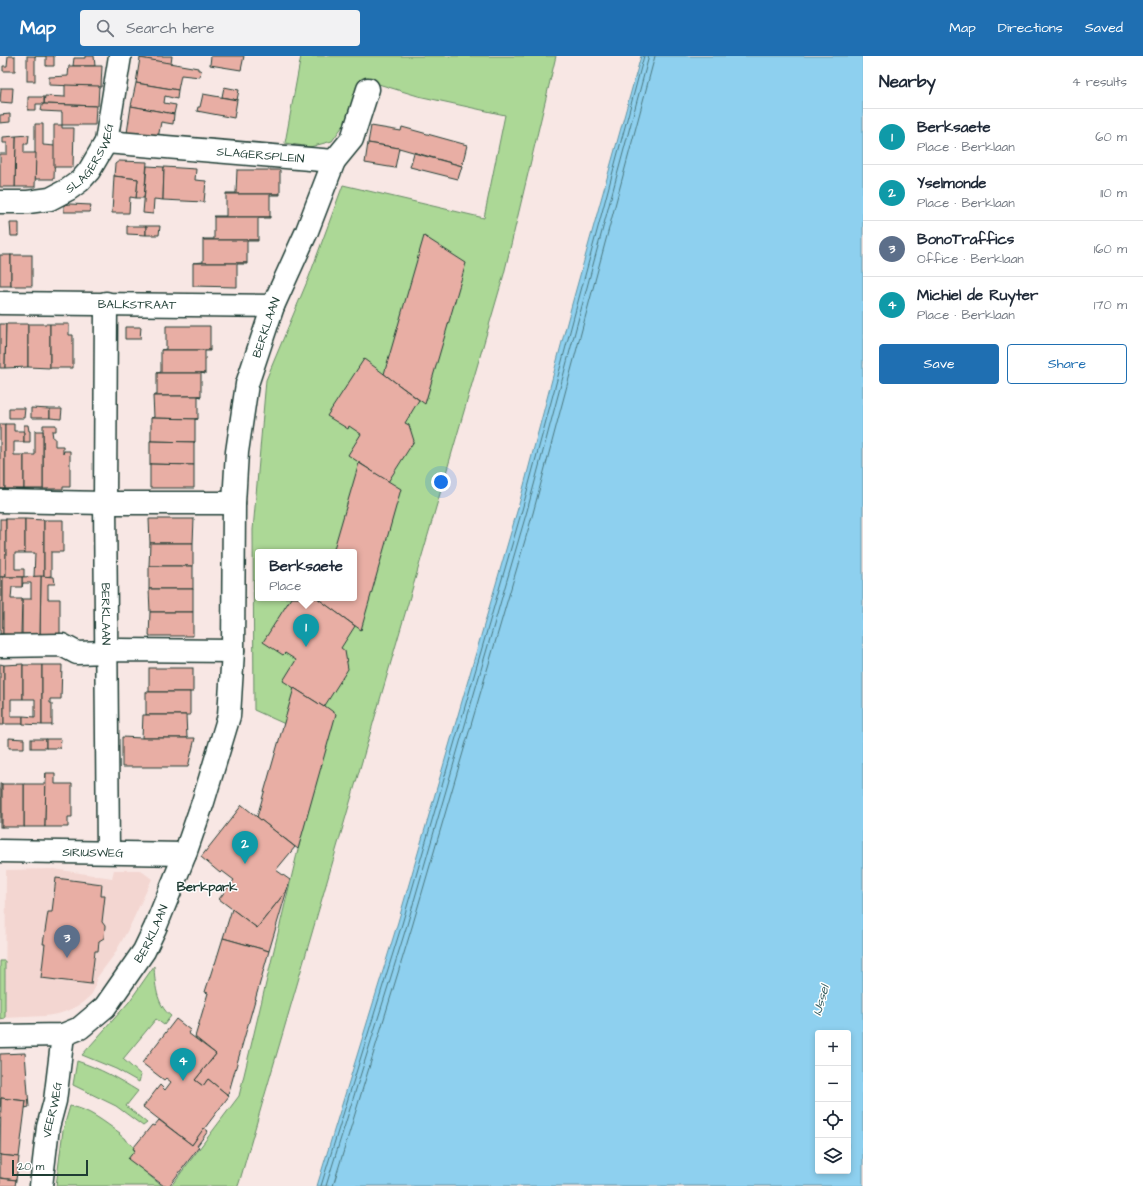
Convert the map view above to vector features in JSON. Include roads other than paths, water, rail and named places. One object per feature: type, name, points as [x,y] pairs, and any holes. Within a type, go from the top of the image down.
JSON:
[{"type":"street","name":"SLAGERSWEG","points":[[0,202],[35,202],[50,199],[69,189],[80,181],[106,142],[120,56]]},
{"type":"street","points":[[334,161],[352,139],[368,89]]},
{"type":"street","name":"SLAGERSPLEIN","points":[[106,142],[334,161]]},
{"type":"street","name":"BERKLAAN","points":[[0,1036],[63,1034],[80,1028],[105,1007],[144,951],[185,854],[203,802],[229,716],[233,651],[234,503],[237,452],[246,384],[273,306],[307,231],[334,161]]},
{"type":"street","name":"BALKSTRAAT","points":[[0,303],[273,306]]},
{"type":"street","name":"BERKLAAN","points":[[106,303],[105,503],[108,852]]},
{"type":"street","points":[[0,501],[234,503]]},
{"type":"street","points":[[0,646],[62,645],[77,652],[106,652]]},
{"type":"street","name":"BERKLAAN","points":[[106,652],[119,650],[233,651]]},
{"type":"street","name":"SIRIUSWEG","points":[[0,851],[185,854]]},
{"type":"street","name":"VEERWEG","points":[[41,1186],[48,1127],[55,1101],[63,1034]]},
{"type":"water","name":"IJssel","points":[[641,56],[863,56],[863,1186],[317,1186],[398,922],[518,508],[572,304]]},
{"type":"place","name":"Berksaete","points":[[306,647]]},
{"type":"place","name":"Yselmonde","points":[[245,864]]},
{"type":"place","name":"BonoTraffics","points":[[67,958]]},
{"type":"place","name":"Michiel de Ruyter","points":[[183,1081]]},
{"type":"district","name":"Berkpark","points":[[207,886]]}]
